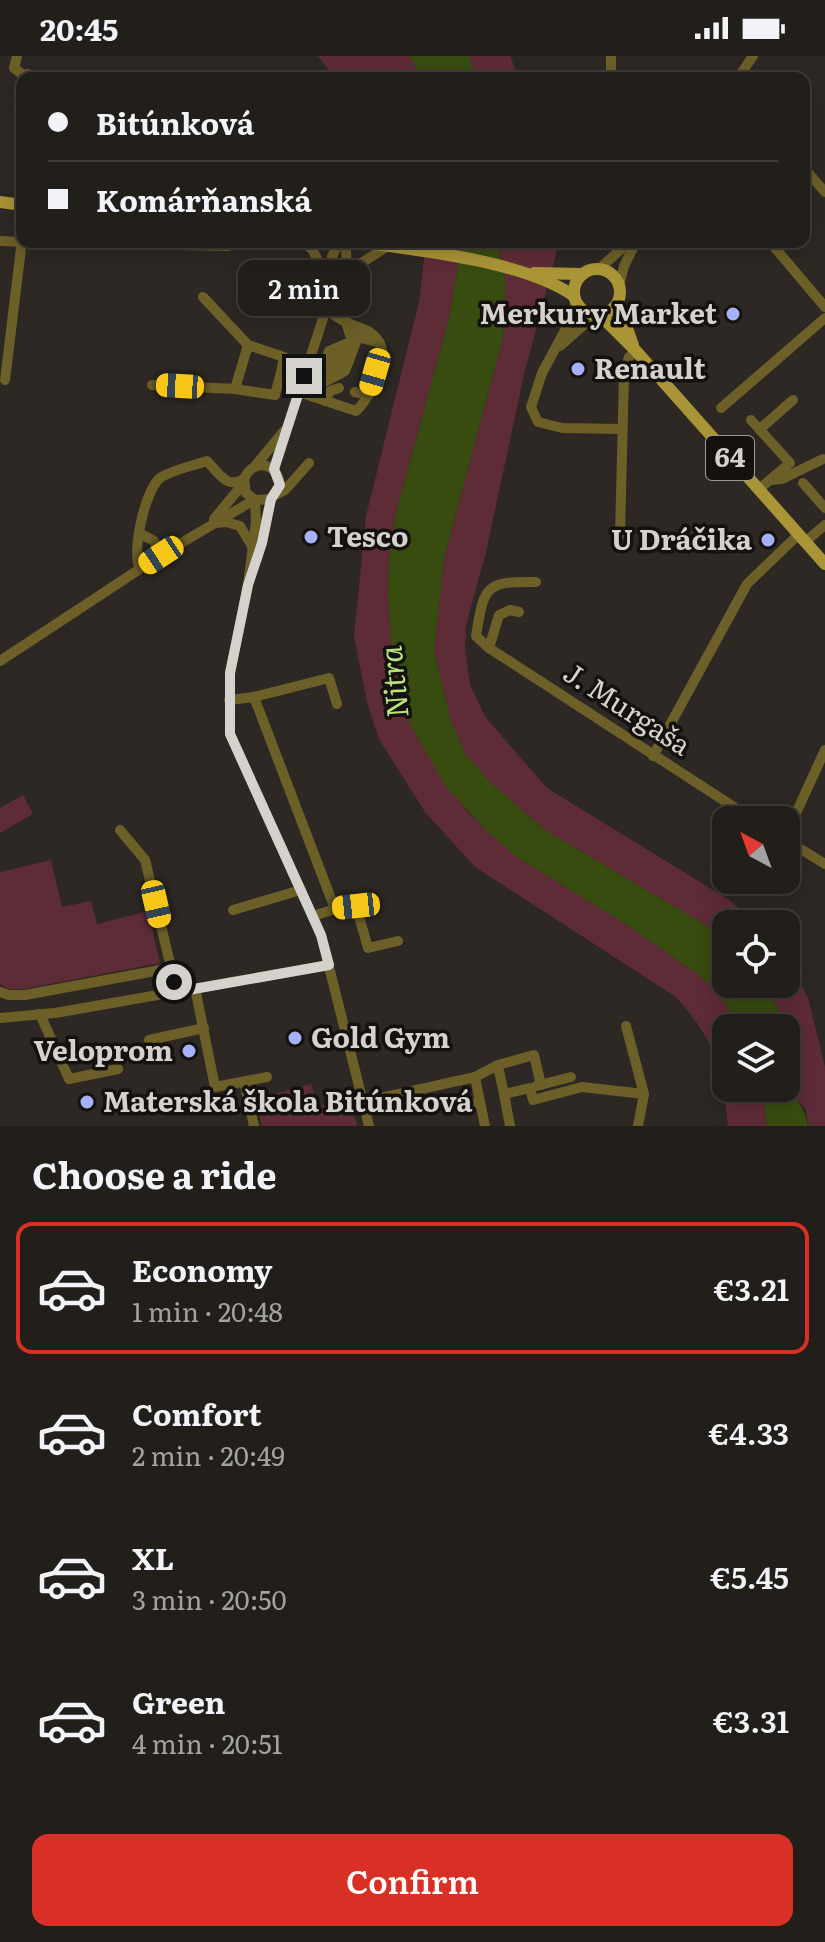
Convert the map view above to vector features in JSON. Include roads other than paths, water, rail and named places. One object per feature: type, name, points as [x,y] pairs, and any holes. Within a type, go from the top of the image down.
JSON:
[{"type":"main road","name":"64","points":[[400,248],[530,273],[583,274],[599,269]]},
{"type":"main road","points":[[599,269],[612,274],[619,286]]},
{"type":"main road","name":"64","points":[[530,273],[575,299],[584,311],[598,315],[636,351],[825,564]]},
{"type":"main road","points":[[575,299],[575,284],[583,274]]},
{"type":"main road","name":"64","points":[[619,286],[618,303],[636,351]]},
{"type":"main road","points":[[598,315],[609,313],[618,303]]},
{"type":"street","points":[[810,179],[825,192]]},
{"type":"street","points":[[5,380],[21,248]]},
{"type":"street","points":[[311,248],[327,278]]},
{"type":"street","points":[[335,248],[327,278],[327,306],[346,322],[371,330],[382,349],[369,395],[356,411],[325,401],[317,386],[329,351],[357,339]]},
{"type":"street","points":[[341,281],[346,248]]},
{"type":"street","points":[[248,585],[273,497],[280,485],[276,471],[287,426],[327,306],[341,281],[358,265],[385,248]]},
{"type":"street","points":[[599,269],[622,248]]},
{"type":"street","points":[[619,286],[633,248]]},
{"type":"street","points":[[775,248],[825,307]]},
{"type":"street","points":[[152,385],[235,389],[275,395],[284,357],[248,345],[203,297]]},
{"type":"street","points":[[575,299],[569,323],[542,373],[531,407],[538,422],[562,428],[622,429]]},
{"type":"street","points":[[556,350],[598,315]]},
{"type":"street","points":[[721,408],[825,318]]},
{"type":"street","points":[[346,322],[350,335],[380,343]]},
{"type":"street","points":[[299,392],[317,386],[351,356],[357,339]]},
{"type":"street","points":[[235,389],[248,345]]},
{"type":"street","points":[[620,535],[624,374],[629,357],[636,351]]},
{"type":"street","points":[[325,362],[351,356]]},
{"type":"street","points":[[282,368],[304,376]]},
{"type":"street","points":[[325,401],[330,391],[339,388]]},
{"type":"street","points":[[355,392],[369,395]]},
{"type":"street","points":[[760,429],[793,400]]},
{"type":"street","points":[[751,420],[790,463],[758,490]]},
{"type":"street","points":[[210,524],[244,482],[248,471],[287,426]]},
{"type":"street","points":[[769,480],[782,479],[823,459]]},
{"type":"street","points":[[140,568],[136,562],[139,533],[147,496],[159,478],[207,461],[233,484],[244,482]]},
{"type":"street","points":[[0,661],[210,524],[255,500],[273,497],[285,490],[309,463]]},
{"type":"street","points":[[256,465],[266,465],[276,471],[296,475]]},
{"type":"street","points":[[244,482],[246,493],[255,500]]},
{"type":"street","points":[[803,483],[825,508]]},
{"type":"street","points":[[255,500],[248,585],[230,673],[230,734],[321,935],[369,1126]]},
{"type":"street","points":[[210,524],[226,522],[240,526],[253,548]]},
{"type":"street","points":[[653,756],[747,584],[802,538],[825,525]]},
{"type":"street","points":[[139,533],[154,541],[161,555]]},
{"type":"street","name":"J. Murgaša","points":[[536,582],[502,582],[488,590],[480,607],[476,636],[489,648],[732,806]]},
{"type":"street","points":[[489,648],[499,615],[510,610],[519,612]]},
{"type":"street","points":[[229,700],[254,697],[329,678],[337,704]]},
{"type":"street","points":[[254,697],[335,909]]},
{"type":"street","points":[[800,806],[825,750]]},
{"type":"street","points":[[120,830],[145,860],[177,992]]},
{"type":"street","points":[[800,847],[825,864]]},
{"type":"street","points":[[233,910],[301,890]]},
{"type":"street","points":[[313,916],[356,906],[368,948],[398,941]]},
{"type":"street","points":[[0,1018],[177,992],[329,965]]},
{"type":"street","points":[[0,992],[25,995],[171,968]]},
{"type":"street","points":[[195,988],[215,1087],[267,1077]]},
{"type":"street","points":[[40,1014],[69,1079],[118,1069]]},
{"type":"street","points":[[626,1026],[644,1094],[638,1126]]},
{"type":"street","points":[[149,1040],[204,1028]]},
{"type":"street","points":[[363,1102],[475,1077],[498,1065],[534,1055],[533,1100],[582,1087],[644,1094]]},
{"type":"street","points":[[499,1071],[510,1126]]},
{"type":"street","points":[[475,1077],[485,1126]]},
{"type":"street","points":[[504,1094],[571,1077]]},
{"type":"street","points":[[244,1082],[254,1126]]},
{"type":"street","points":[[456,1107],[480,1102]]},
{"type":"place","name":"Merkury Market","points":[[733,314]]},
{"type":"place","name":"Renault","points":[[578,369]]},
{"type":"place","name":"Tesco","points":[[311,537]]},
{"type":"place","name":"U Dráčika","points":[[768,540]]},
{"type":"place","name":"Gold Gym","points":[[295,1038]]},
{"type":"place","name":"Veloprom","points":[[189,1051]]},
{"type":"place","name":"Materská škola Bitúnková","points":[[87,1102]]},
{"type":"water label","name":"Nitra","points":[[395,682]]}]
